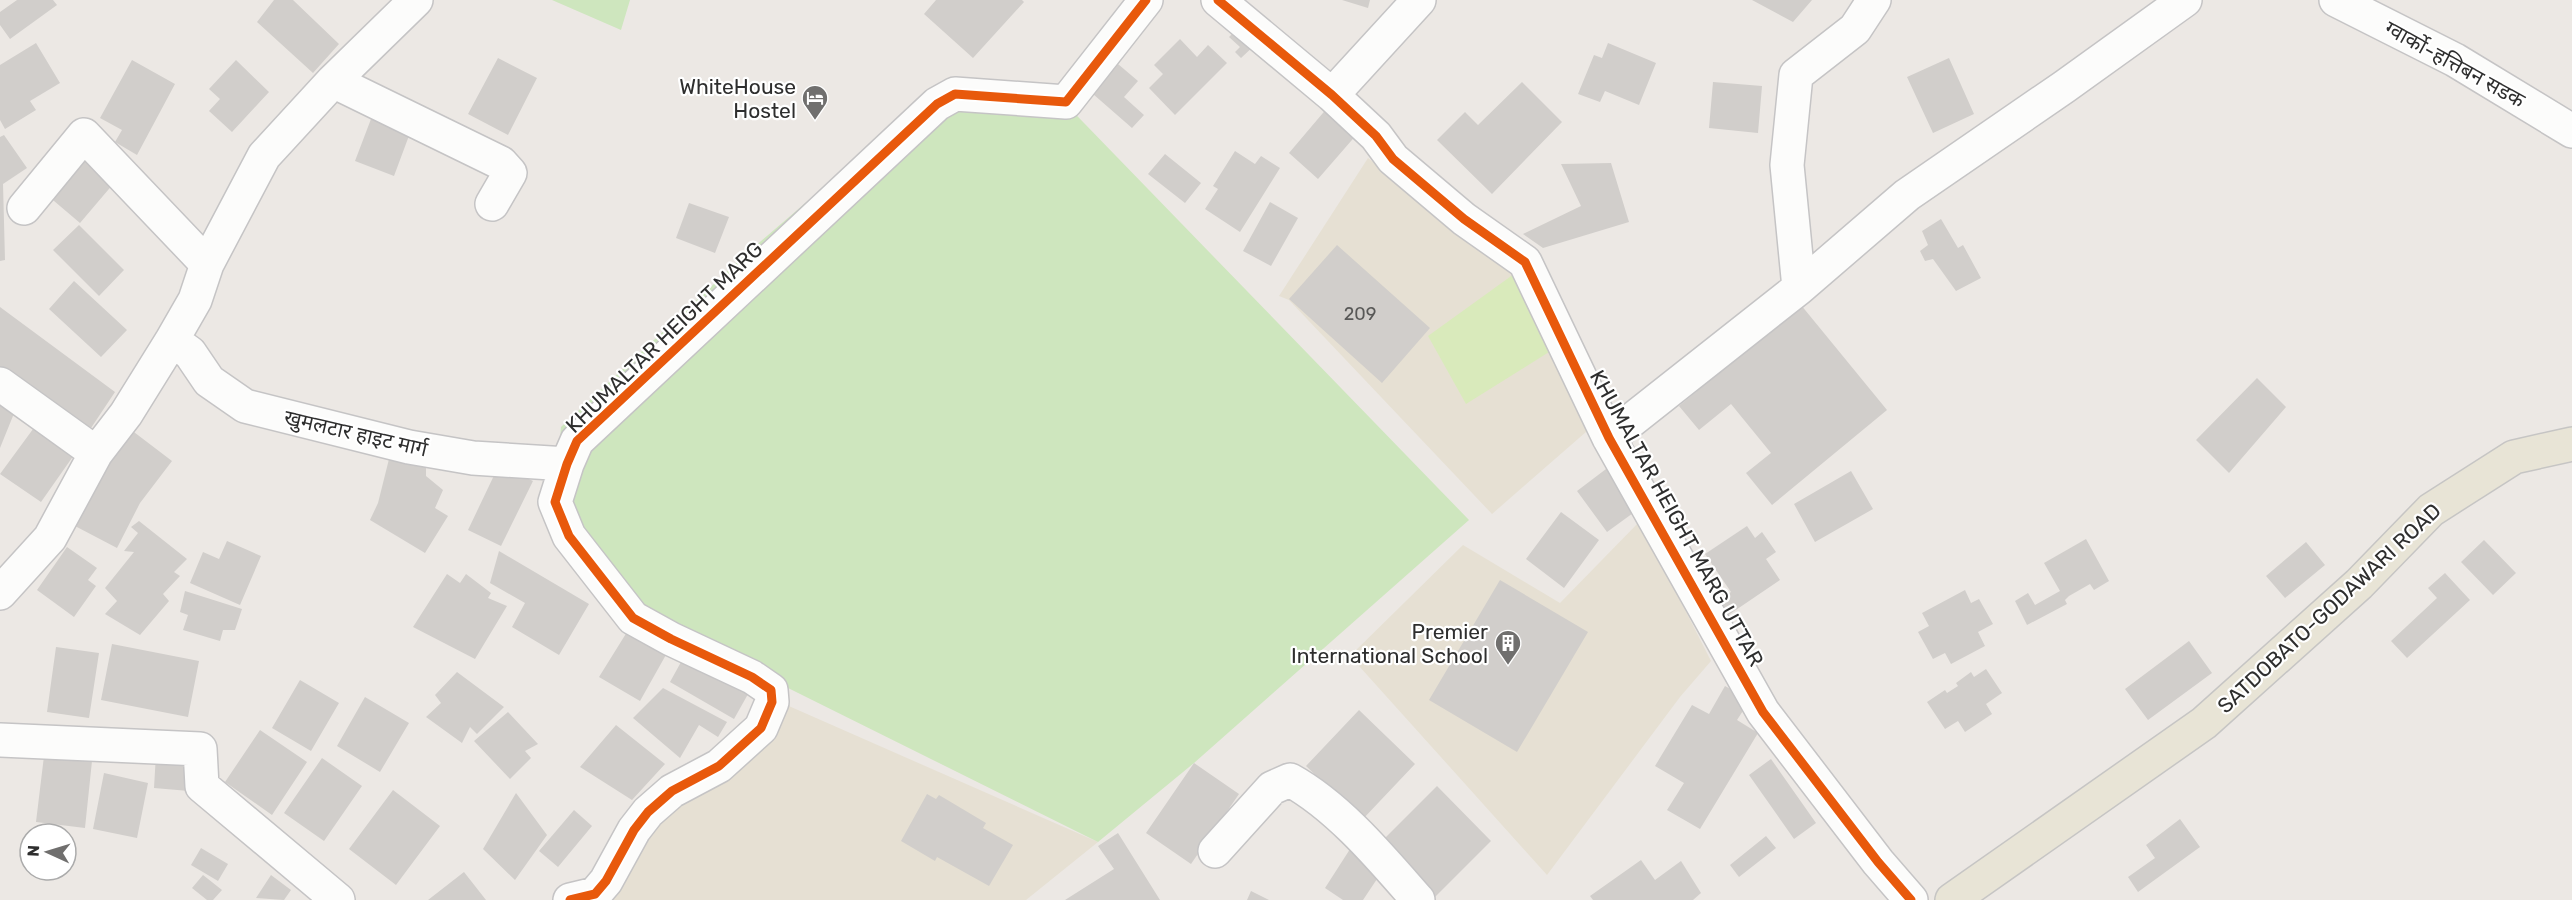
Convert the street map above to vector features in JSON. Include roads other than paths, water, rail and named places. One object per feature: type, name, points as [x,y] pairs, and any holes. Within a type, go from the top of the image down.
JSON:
[{"type":"main road","name":"SATDOBATO-GODAWARI ROAD","points":[[1952,900],[2204,723],[2359,584],[2431,510],[2514,457],[2572,444]]},
{"type":"street","points":[[0,593],[50,538],[96,453],[126,414],[172,340],[195,300],[207,264],[264,156],[333,81],[416,0]]},
{"type":"street","name":"KHUMALTAR HEIGHT MARG","points":[[570,900],[595,894],[606,881],[634,830],[648,812],[672,791],[719,766],[761,728],[772,702],[771,690],[752,677],[671,639],[633,618],[569,536],[555,502],[577,441],[937,104],[956,94],[1066,102],[1146,0]]},
{"type":"street","name":"KHUMALTAR HEIGHT MARG UTTAR","points":[[1218,0],[1332,95],[1376,136],[1393,159],[1464,219],[1525,262],[1609,438],[1763,712],[1878,862],[1911,900]]},
{"type":"street","points":[[1332,95],[1419,0]]},
{"type":"street","points":[[1799,288],[1787,165],[1796,75],[1855,29],[1874,0]]},
{"type":"street","points":[[1609,438],[1799,288],[1907,195],[2185,0]]},
{"type":"street","name":"ग्वार्को-हत्तिबन सडक","points":[[2336,0],[2455,60],[2572,131]]},
{"type":"street","points":[[333,81],[501,163],[510,173],[492,204]]},
{"type":"street","points":[[24,208],[84,135],[207,264]]},
{"type":"street","name":"खुमलटार हाइट मार्ग","points":[[172,340],[190,353],[209,381],[245,406],[409,447],[473,458],[567,464]]},
{"type":"street","points":[[0,384],[96,453]]},
{"type":"street","points":[[0,740],[200,749],[202,786],[338,900]]},
{"type":"street","points":[[1215,851],[1272,788],[1290,780],[1305,789],[1369,844],[1418,900]]},
{"type":"place","name":"WhiteHouse Hostel","points":[[815,121]]},
{"type":"place","name":"Premier International School","points":[[1508,666]]}]
